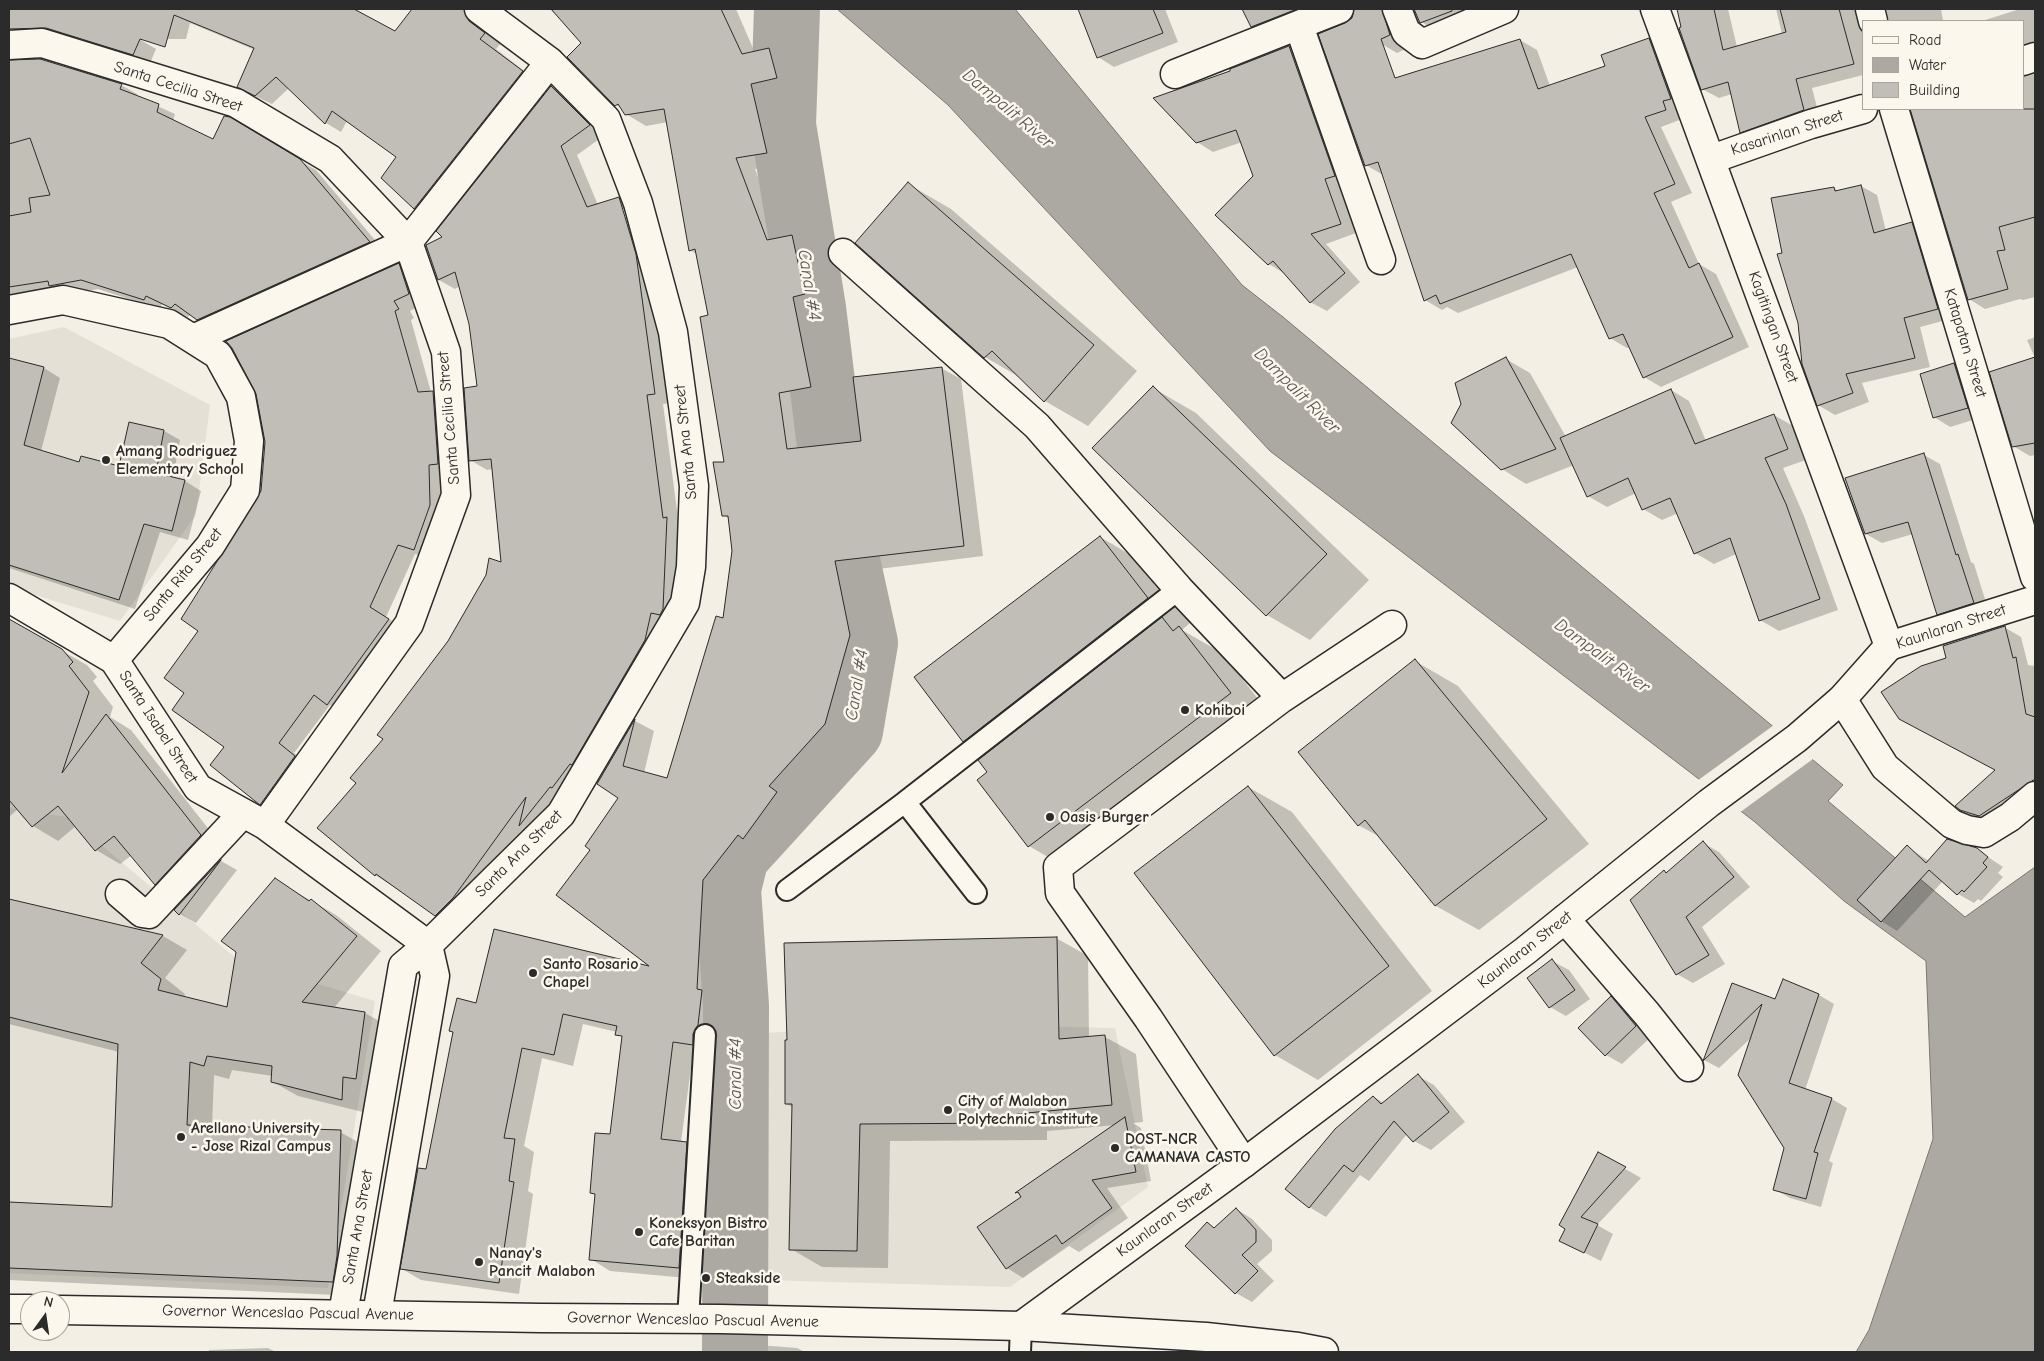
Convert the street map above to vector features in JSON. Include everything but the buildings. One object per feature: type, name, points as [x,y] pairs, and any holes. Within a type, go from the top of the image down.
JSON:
[{"type":"street","name":"Santa Ana Street","points":[[343,1314],[403,966],[428,945],[561,814],[685,603],[691,567],[694,486],[673,332],[638,203],[606,119],[550,62],[479,9]]},
{"type":"street","points":[[1175,74],[1339,9]]},
{"type":"street","points":[[1397,9],[1406,32],[1422,44],[1504,9]]},
{"type":"street","name":"Kagitingan Street","points":[[1655,9],[1712,159],[1889,646]]},
{"type":"street","points":[[1299,26],[1381,260]]},
{"type":"street","name":"Santa Cecilia Street","points":[[9,45],[42,43],[236,103],[330,159],[408,242],[446,352],[456,495],[409,624],[254,819],[150,914],[142,913],[120,894]]},
{"type":"street","points":[[193,339],[408,242],[550,62]]},
{"type":"street","name":"Kasarinlan Street","points":[[1712,159],[1811,124],[1862,109]]},
{"type":"street","name":"Katapatan Street","points":[[1894,110],[2035,577]]},
{"type":"street","points":[[843,253],[1037,426],[1179,589],[1282,698]]},
{"type":"street","name":"Santa Rita Street","points":[[9,310],[64,300],[170,324],[218,355],[241,397],[250,442],[245,490],[210,546],[114,660]]},
{"type":"street","name":"Santa Isabel Street","points":[[9,598],[114,660],[198,788],[254,819],[428,945]]},
{"type":"street","name":"Kaunlaran Street","points":[[1020,1339],[1244,1163],[1565,920],[1718,796],[1790,743],[1842,699],[1889,646],[2035,600]]},
{"type":"street","points":[[1244,1163],[1148,1018],[1060,893],[1058,866],[1282,698],[1392,625]]},
{"type":"street","points":[[1842,699],[1885,767],[1952,824],[1967,830],[1984,833],[2010,817],[2035,796]]},
{"type":"street","points":[[1565,920],[1647,1014],[1689,1067]]},
{"type":"street","name":"Santa Ana Street","points":[[377,1314],[435,976],[428,945]]},
{"type":"street","name":"Governor Wenceslao Pascual Avenue","points":[[70,1310],[761,1320],[1020,1339],[1206,1337],[1298,1347],[1324,1352]]},
{"type":"lane","points":[[787,890],[905,802],[1179,589]]},
{"type":"lane","points":[[905,802],[976,893]]},
{"type":"lane","points":[[688,1318],[705,1035]]},
{"type":"shaded area","name":"Amang Rodriguez Elementary School","points":[[64,327],[210,405],[196,515],[120,621],[9,587],[9,339]]},
{"type":"shaded area","name":"Arellano University - Jose Rizal Campus","points":[[9,808],[68,817],[238,960],[375,1001],[328,1288],[9,1273]]},
{"type":"shaded area","name":"City of Malabon Polytechnic Institute","points":[[938,1024],[1115,1028],[1148,1187],[1010,1287],[762,1280],[763,1033]]},
{"type":"water","name":"Dampalit River","points":[[837,9],[1015,9],[1242,285],[1283,317],[1843,785],[1828,801],[1965,917],[2035,867],[2035,1352],[1856,1352],[1869,1330],[1933,1139],[1926,961],[1844,901],[1755,822],[1270,451],[948,105]]},
{"type":"pier","points":[[1774,725],[1813,759],[1739,813],[1697,781]]},
{"type":"waterway","name":"Canal #4","points":[[735,1352],[736,1006],[728,889],[736,856],[850,731],[865,643],[840,528],[813,308],[783,125],[787,9]]},
{"type":"place","name":"Amang Rodriguez Elementary School","points":[[106,460]]},
{"type":"place","name":"Kohiboi","points":[[1185,710]]},
{"type":"place","name":"Oasis Burger","points":[[1050,817]]},
{"type":"place","name":"Santo Rosario Chapel","points":[[533,973]]},
{"type":"place","name":"City of Malabon Polytechnic Institute","points":[[948,1110]]},
{"type":"place","name":"Arellano University - Jose Rizal Campus","points":[[181,1137]]},
{"type":"place","name":"DOST-NCR CAMANAVA CASTO","points":[[1115,1148]]},
{"type":"place","name":"Koneksyon Bistro Cafe Baritan","points":[[639,1232]]},
{"type":"place","name":"Nanay's Pancit Malabon","points":[[479,1262]]},
{"type":"place","name":"Steakside","points":[[706,1278]]}]
